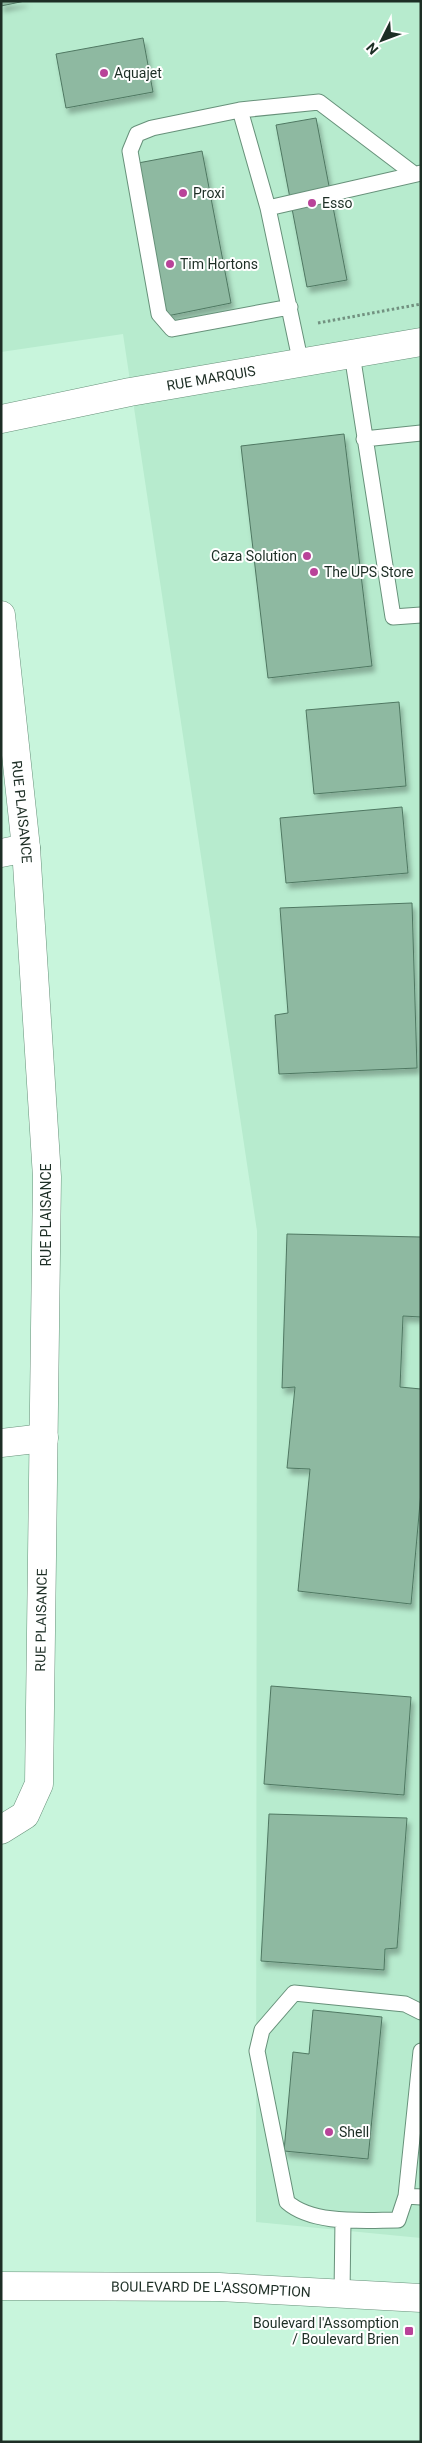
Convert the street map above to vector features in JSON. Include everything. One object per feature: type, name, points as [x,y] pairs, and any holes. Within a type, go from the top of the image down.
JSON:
[{"type":"street","name":"RUE MARQUIS","points":[[1,419],[130,392],[421,342]]},
{"type":"street","name":"RUE PLAISANCE","points":[[1,614],[14,850],[47,1177],[39,1784],[25,1815],[1,1830]]},
{"type":"street","points":[[1,1442],[44,1438]]},
{"type":"street","name":"BOULEVARD DE L'ASSOMPTION","points":[[1,2286],[219,2287],[421,2298]]},
{"type":"lane","points":[[290,307],[172,329],[159,314],[130,151],[137,134],[152,128],[240,110],[319,102],[417,173]]},
{"type":"lane","points":[[240,110],[268,208],[301,364]]},
{"type":"lane","points":[[268,208],[417,173]]},
{"type":"lane","points":[[352,354],[393,617],[421,615]]},
{"type":"lane","points":[[364,439],[421,434]]},
{"type":"lane","points":[[421,2012],[405,2004],[294,1993],[262,2030],[257,2051],[287,2202],[298,2212],[343,2220],[398,2220],[413,2196],[421,2051]]},
{"type":"lane","points":[[342,2294],[343,2220]]},
{"type":"path","points":[[332,321],[421,304]]},
{"type":"shaded area","points":[[1,1],[421,1],[421,2238],[256,2222],[257,1231],[123,334],[1,352]]},
{"type":"building","points":[[1,1],[25,1],[1,6]]},
{"type":"building","name":"Aquajet","points":[[143,38],[153,92],[66,108],[56,54]]},
{"type":"building","name":"Esso","points":[[316,118],[347,280],[307,287],[276,125]]},
{"type":"building","points":[[202,151],[231,303],[167,316],[138,163]]},
{"type":"building","name":"Caza Solution","points":[[344,434],[372,666],[268,678],[241,446]]},
{"type":"building","points":[[399,702],[406,786],[314,794],[306,710]]},
{"type":"building","points":[[402,807],[408,873],[286,883],[280,818]]},
{"type":"building","points":[[412,903],[417,1068],[279,1074],[275,1015],[288,1013],[280,908]]},
{"type":"building","points":[[287,1234],[421,1237],[421,1317],[403,1316],[400,1387],[421,1389],[421,1492],[411,1604],[298,1591],[310,1469],[287,1468],[295,1387],[282,1388]]},
{"type":"building","points":[[271,1686],[411,1697],[404,1795],[264,1784]]},
{"type":"building","points":[[269,1814],[407,1818],[397,1948],[385,1949],[384,1970],[261,1961]]},
{"type":"building","points":[[313,2010],[382,2017],[368,2159],[284,2151],[293,2052],[309,2054]]},
{"type":"place","name":"Aquajet","points":[[104,73]]},
{"type":"place","name":"Proxi","points":[[183,193]]},
{"type":"place","name":"Esso","points":[[312,203]]},
{"type":"place","name":"Tim Hortons","points":[[170,264]]},
{"type":"place","name":"Caza Solution","points":[[307,556]]},
{"type":"place","name":"The UPS Store","points":[[314,572]]},
{"type":"place","name":"Shell","points":[[329,2132]]},
{"type":"place","name":"Boulevard l'Assomption / Boulevard Brien","points":[[409,2331]]}]
